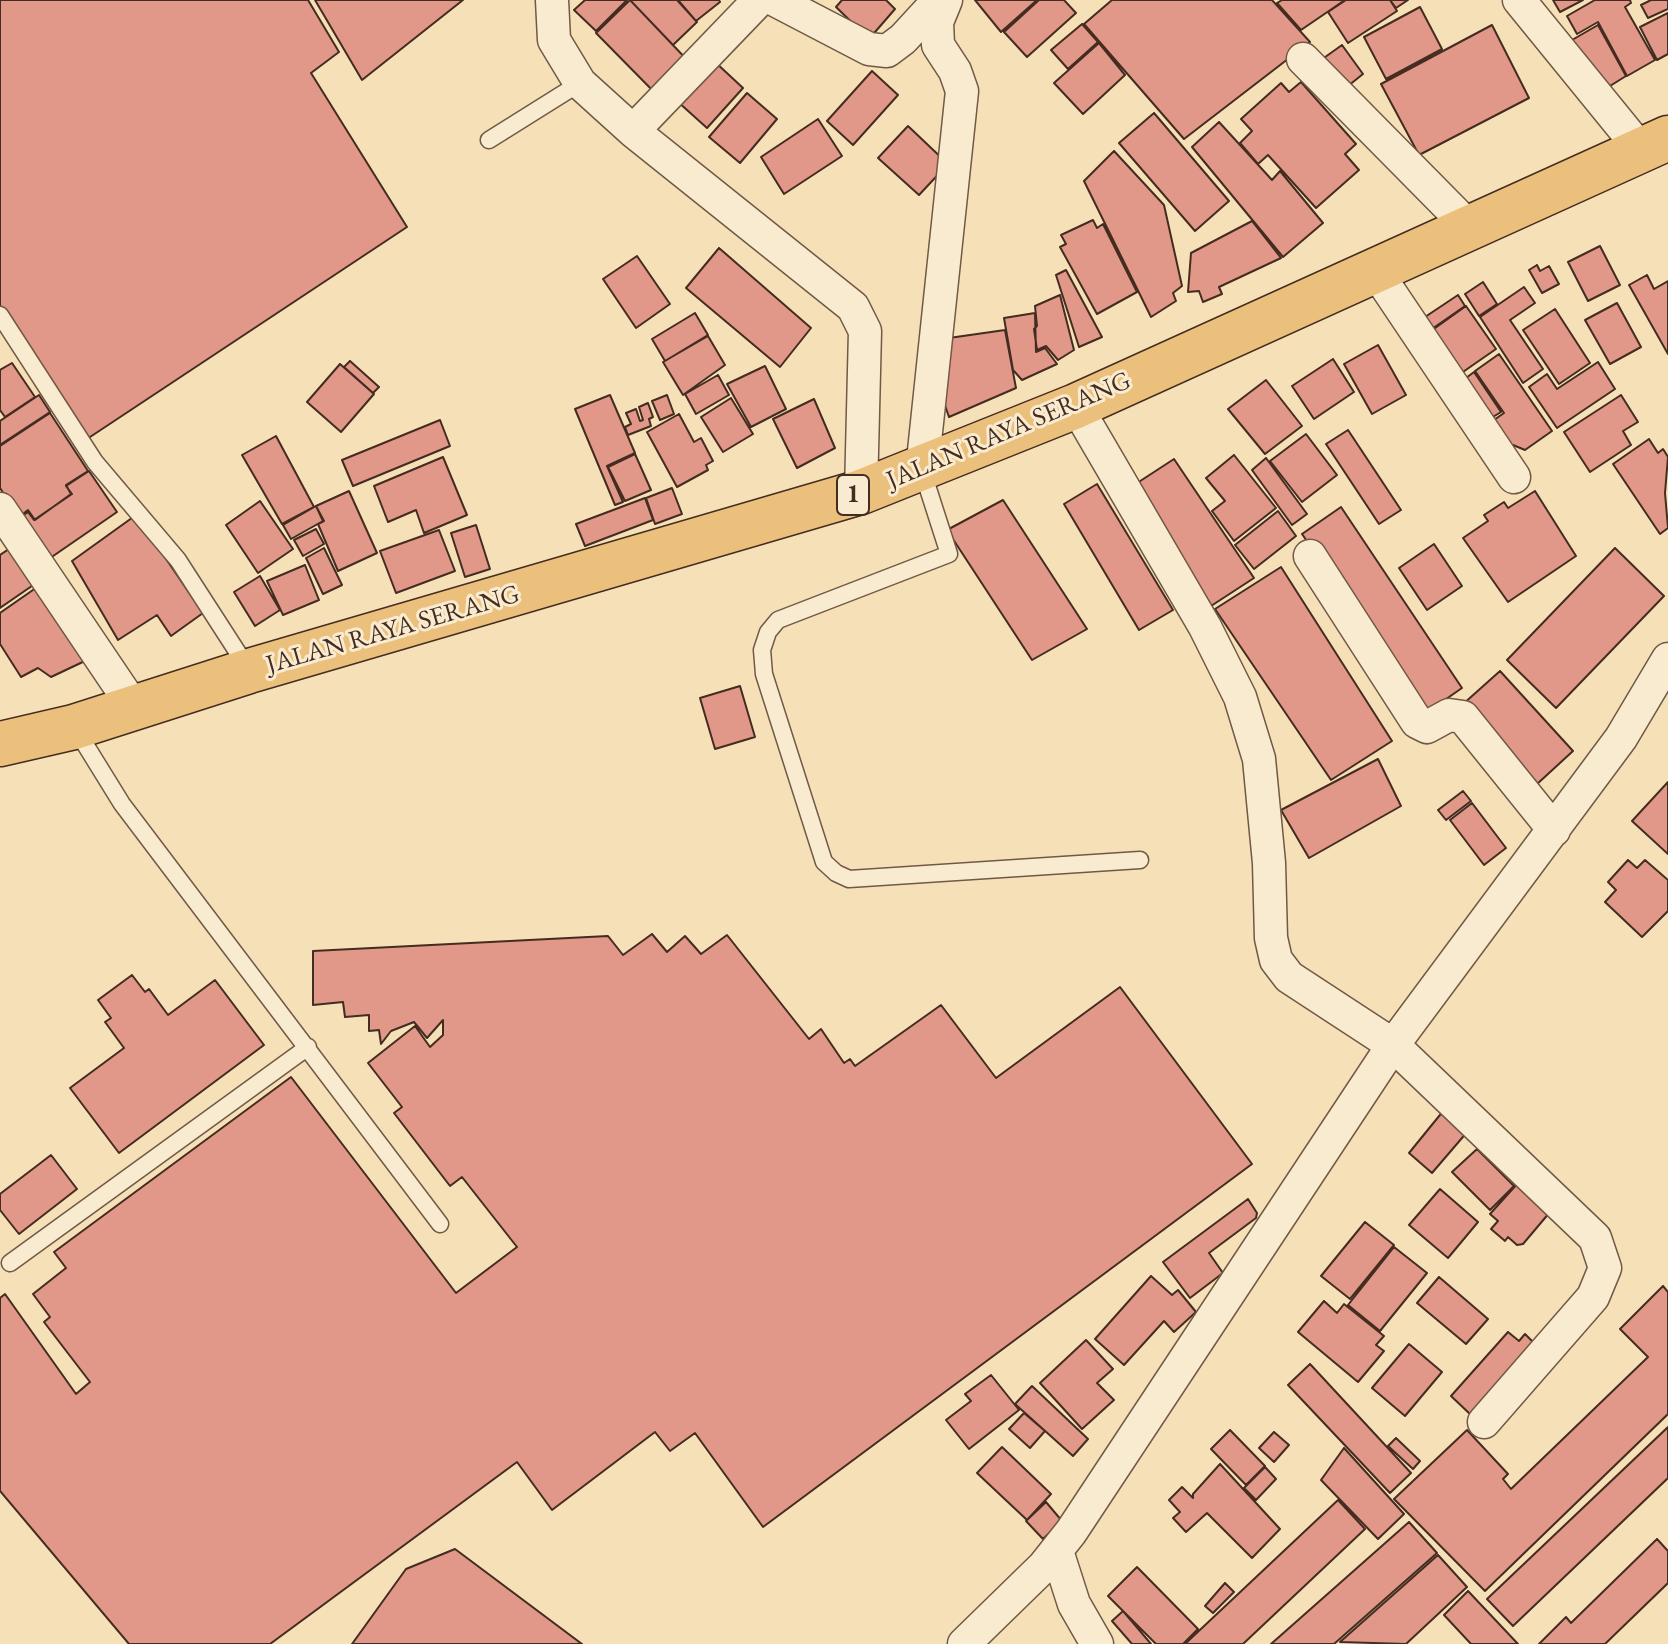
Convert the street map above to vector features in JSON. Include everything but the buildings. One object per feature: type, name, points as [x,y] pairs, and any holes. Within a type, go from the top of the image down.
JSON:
[{"type":"highway","name":"JALAN RAYA SERANG","points":[[0,744],[74,727],[249,671],[861,492],[922,470],[1076,406],[1655,144]]},
{"type":"street","points":[[552,0],[554,40],[580,83],[633,131],[853,307],[865,331],[861,492]]},
{"type":"street","points":[[633,131],[759,0]]},
{"type":"street","points":[[775,0],[869,49],[887,51],[903,39],[939,0]]},
{"type":"street","points":[[922,470],[962,91],[955,71],[938,45],[937,22],[946,0]]},
{"type":"street","points":[[1519,0],[1655,144]]},
{"type":"street","points":[[1303,59],[1469,227]]},
{"type":"street","points":[[1375,270],[1514,477]]},
{"type":"street","points":[[1076,406],[1205,627],[1240,697],[1259,759],[1269,863],[1271,938],[1276,960],[1289,977],[1393,1045],[1595,1238],[1605,1268],[1593,1297],[1484,1422]]},
{"type":"street","points":[[0,509],[133,706]]},
{"type":"street","points":[[1310,556],[1417,722],[1427,727],[1449,715],[1463,717],[1554,830]]},
{"type":"street","points":[[964,1644],[1057,1551],[1393,1045],[1621,738],[1668,659]]},
{"type":"street","points":[[1057,1551],[1074,1604],[1097,1644]]},
{"type":"lane","points":[[489,140],[580,83]]},
{"type":"lane","points":[[0,315],[95,462],[178,560],[249,671]]},
{"type":"lane","points":[[922,470],[949,554],[778,620],[768,632],[762,650],[764,674],[824,862],[849,879],[1140,860]]},
{"type":"lane","points":[[74,727],[122,804],[440,1224]]},
{"type":"lane","points":[[10,1263],[308,1047]]}]
